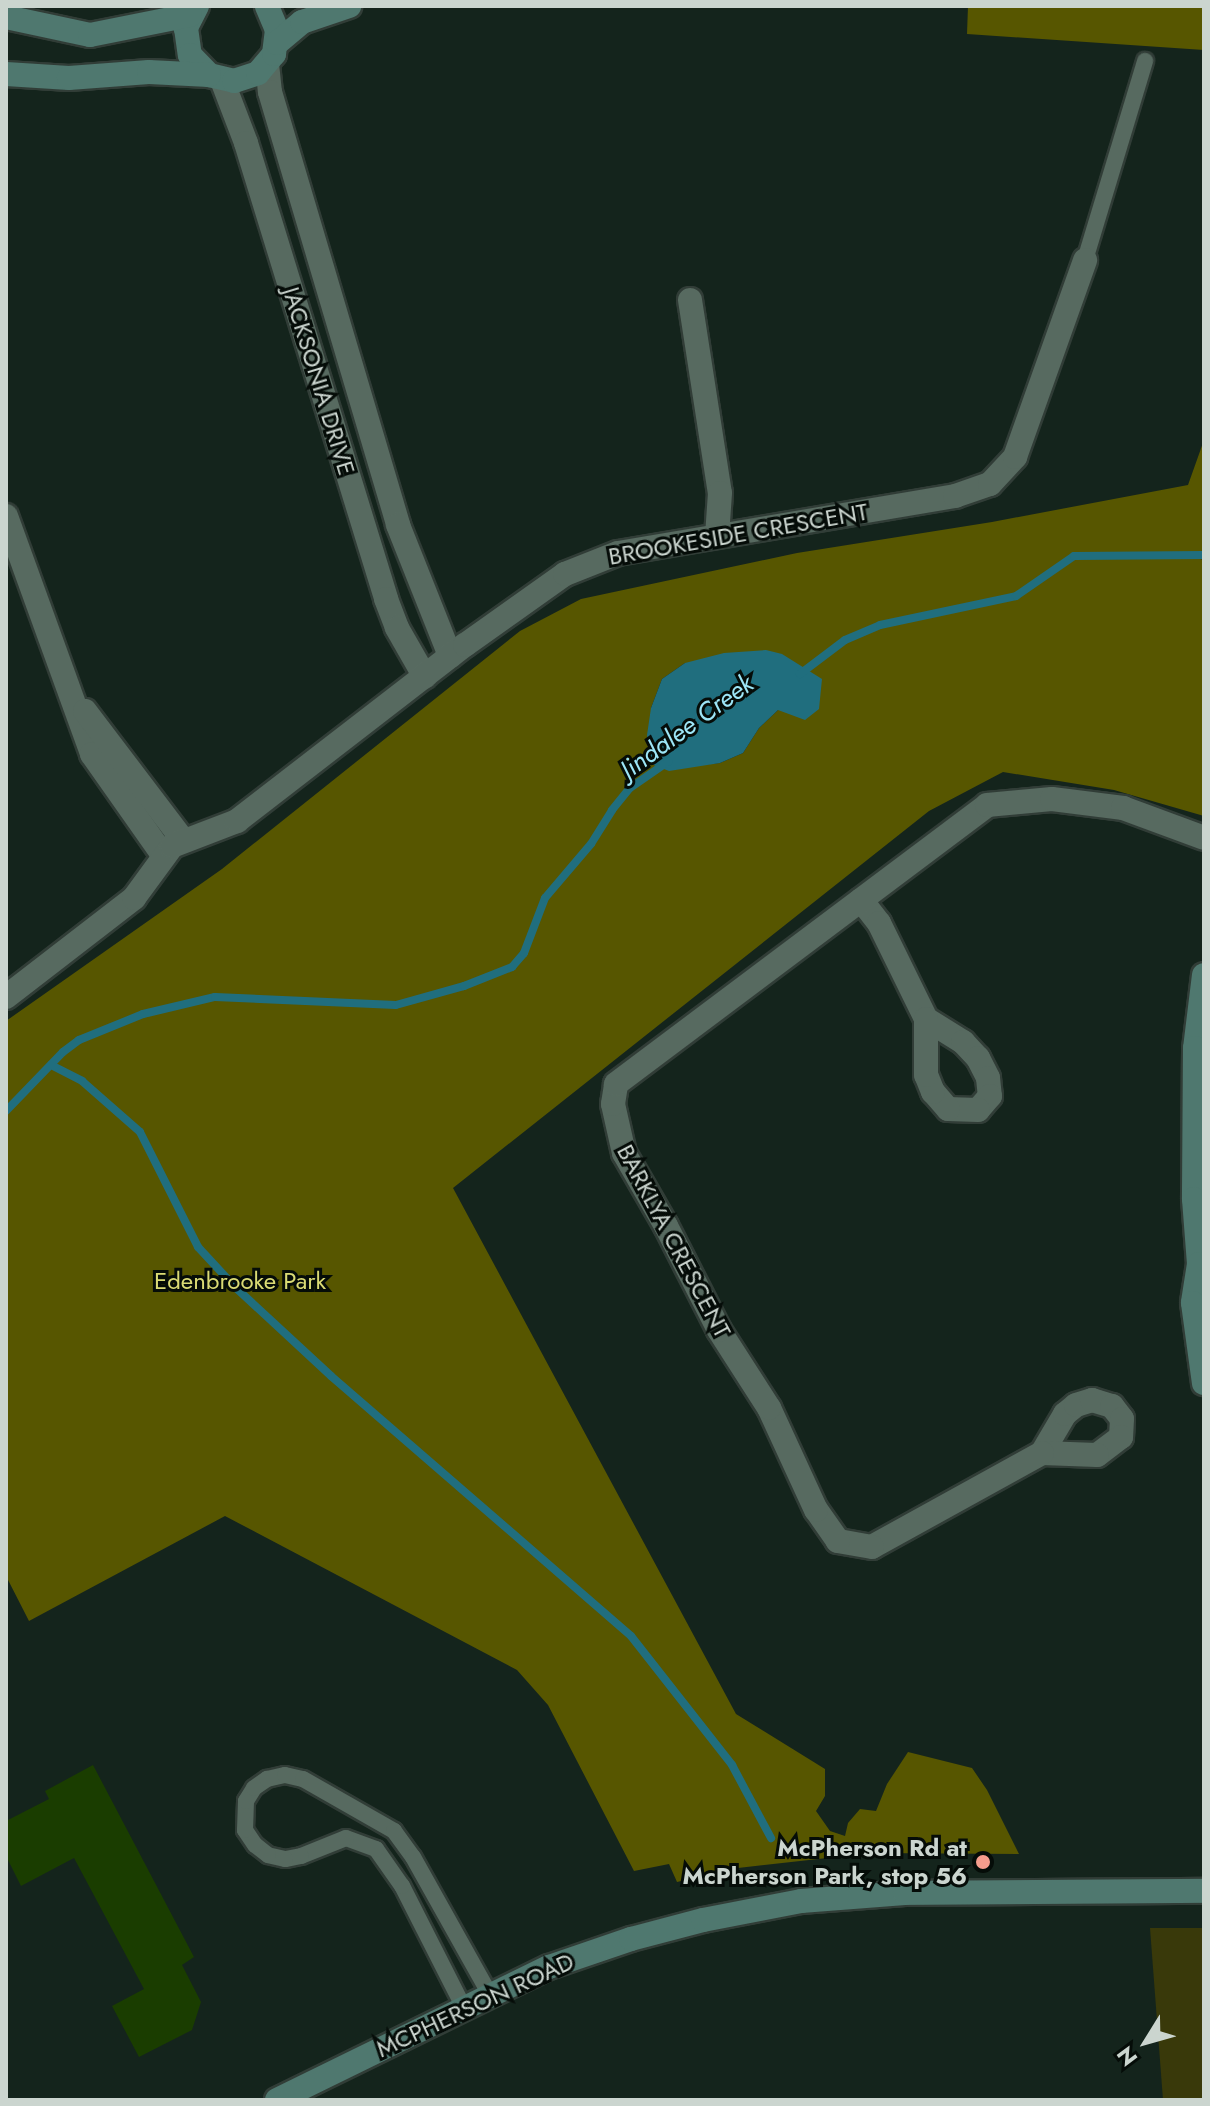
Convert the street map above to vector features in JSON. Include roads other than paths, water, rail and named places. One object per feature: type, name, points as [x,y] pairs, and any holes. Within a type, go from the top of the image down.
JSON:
[{"type":"street","points":[[267,6],[274,18],[272,53]]},
{"type":"street","points":[[6,74],[69,78],[149,72],[247,79],[302,22],[349,6]]},
{"type":"street","points":[[6,17],[90,35],[193,11],[186,42],[190,55],[216,78]]},
{"type":"street","name":"JACKSONIA DRIVE","points":[[272,53],[270,92],[398,525],[450,656]]},
{"type":"street","name":"JACKSONIA DRIVE","points":[[216,78],[246,143],[386,599],[397,628],[425,677]]},
{"type":"street","name":"BROOKESIDE CRESCENT","points":[[173,847],[237,821],[450,656],[554,581],[593,561],[618,553],[955,496],[990,484],[1015,457],[1085,260]]},
{"type":"street","points":[[690,300],[720,493],[717,536]]},
{"type":"street","points":[[6,516],[96,763],[173,847],[134,898],[6,997]]},
{"type":"street","name":"BARKLYA CRESCENT","points":[[1042,1453],[872,1547],[838,1541],[816,1510],[769,1408],[719,1330],[666,1226],[624,1153],[613,1104],[616,1084],[987,805],[1052,799],[1123,808],[1204,838]]},
{"type":"street","points":[[861,900],[879,923],[926,1019]]},
{"type":"street","points":[[1204,975],[1195,1048],[1194,1199],[1201,1263],[1193,1303],[1204,1383]]},
{"type":"street","name":"MCPHERSON ROAD","points":[[277,2100],[463,2006],[549,1967],[631,1939],[801,1901],[905,1893],[1204,1891]]},
{"type":"lane","points":[[1085,260],[1145,61]]},
{"type":"lane","points":[[463,2006],[402,1886],[376,1849],[346,1838],[285,1859],[268,1855],[255,1845],[245,1830],[246,1801],[267,1779],[285,1775],[303,1779],[367,1812],[394,1831],[423,1875],[490,1995]]},
{"type":"lane","points":[[402,1886],[423,1875]]},
{"type":"water","points":[[766,650],[782,654],[822,679],[819,709],[805,720],[778,710],[759,728],[743,753],[720,763],[669,771],[651,764],[647,735],[651,708],[662,679],[685,663],[724,653]]},
{"type":"waterway","name":"Jindalee Creek","points":[[800,674],[845,640],[880,625],[1016,596],[1074,556],[1204,555]]},
{"type":"waterway","name":"Jindalee Creek","points":[[6,1111],[63,1052],[79,1040],[143,1014],[215,997],[396,1005],[464,986],[512,967],[524,953],[545,898],[591,844],[612,810],[630,788],[669,761]]},
{"type":"waterway","points":[[51,1065],[82,1081],[140,1132],[198,1247],[235,1287],[331,1376],[631,1636],[732,1765],[771,1838]]},
{"type":"place","name":"McPherson Rd at McPherson Park, stop 56","points":[[983,1862]]},
{"type":"park label","name":"Edenbrooke Park","points":[[240,1281]]}]
